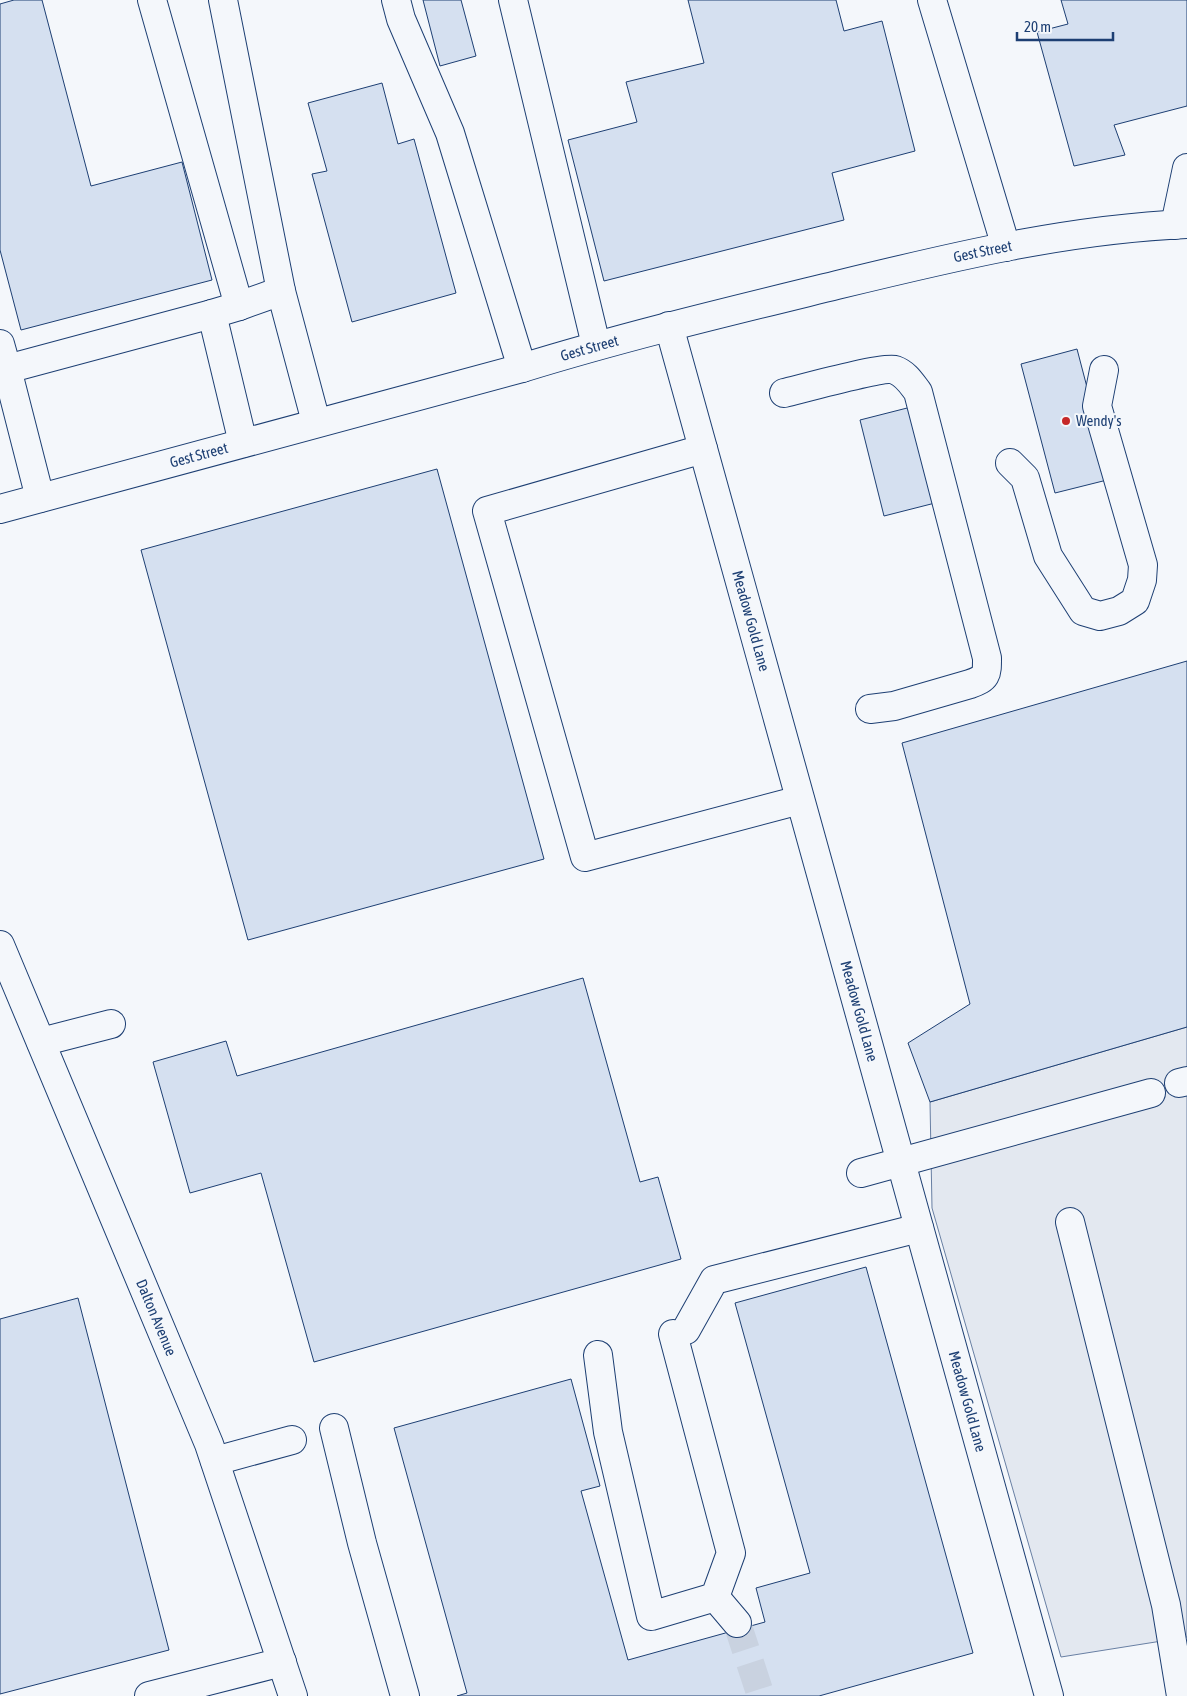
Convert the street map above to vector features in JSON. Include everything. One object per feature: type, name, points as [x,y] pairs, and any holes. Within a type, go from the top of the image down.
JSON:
[{"type":"street","points":[[152,0],[239,306]]},
{"type":"street","points":[[223,0],[281,291],[316,422]]},
{"type":"street","points":[[396,0],[401,18],[450,133],[522,368]]},
{"type":"street","points":[[513,0],[596,345]]},
{"type":"street","points":[[932,0],[1006,247]]},
{"type":"street","points":[[1181,225],[1187,168]]},
{"type":"street","name":"Gest Street","points":[[0,509],[316,422],[522,368],[596,345],[954,257],[1029,242],[1135,227],[1181,225]]},
{"type":"street","points":[[40,498],[4,356],[212,314],[281,291]]},
{"type":"street","points":[[212,314],[243,443]]},
{"type":"street","name":"Meadow Gold Lane","points":[[669,326],[1049,1696]]},
{"type":"street","points":[[784,393],[873,372],[894,369],[908,378],[918,392],[987,658],[987,672],[982,680],[970,684],[894,706],[870,709]]},
{"type":"street","points":[[1010,463],[1024,478],[1048,556],[1083,611],[1100,616],[1119,611],[1135,601],[1142,580],[1143,565],[1097,406],[1104,370]]},
{"type":"street","points":[[703,449],[487,511],[585,857],[800,800]]},
{"type":"street","name":"Dalton Avenue","points":[[0,945],[215,1461],[293,1696]]},
{"type":"street","points":[[41,1042],[111,1024]]},
{"type":"street","points":[[861,1173],[1152,1093]]},
{"type":"street","points":[[1070,1222],[1166,1605],[1181,1696]]},
{"type":"street","points":[[715,1597],[731,1553],[680,1332],[714,1280],[919,1228]]},
{"type":"street","points":[[598,1355],[608,1432],[652,1616],[715,1597]]},
{"type":"street","points":[[334,1428],[362,1543],[405,1696]]},
{"type":"street","points":[[215,1461],[292,1440]]},
{"type":"street","points":[[715,1597],[737,1623]]},
{"type":"street","points":[[149,1696],[282,1662]]},
{"type":"shaded area","points":[[1187,1027],[1187,1637],[1061,1657],[932,1208],[930,1102]]},
{"type":"building","points":[[14,0],[42,0],[91,186],[182,162],[212,280],[21,330],[0,250],[0,4]]},
{"type":"building","points":[[423,0],[461,0],[476,56],[440,66]]},
{"type":"building","points":[[688,0],[836,0],[844,31],[882,21],[915,151],[832,173],[844,220],[604,281],[568,140],[637,122],[626,82],[704,63]]},
{"type":"building","points":[[1061,0],[1187,0],[1187,106],[1114,125],[1125,155],[1074,166],[1037,32],[1068,24]]},
{"type":"building","points":[[382,83],[398,144],[414,139],[456,293],[352,322],[312,174],[327,171],[308,103]]},
{"type":"building","name":"Wendy's","points":[[1077,349],[1111,479],[1055,493],[1021,364]]},
{"type":"building","points":[[915,406],[939,502],[884,516],[860,420]]},
{"type":"building","points":[[437,469],[544,859],[248,940],[141,550]]},
{"type":"building","points":[[1187,661],[1187,1027],[930,1102],[908,1043],[970,1004],[902,743]]},
{"type":"building","points":[[583,978],[640,1182],[658,1177],[681,1259],[314,1362],[261,1173],[190,1193],[153,1062],[226,1041],[237,1076]]},
{"type":"building","points":[[866,1267],[973,1653],[819,1696],[457,1696],[467,1693],[394,1428],[571,1379],[600,1486],[581,1491],[628,1660],[765,1622],[756,1588],[810,1573],[735,1303]]},
{"type":"building","points":[[78,1298],[169,1650],[0,1694],[0,1319]]},
{"type":"tunnel","points":[[737,1623],[761,1696]]},
{"type":"place","name":"Wendy's","points":[[1066,421]]}]
